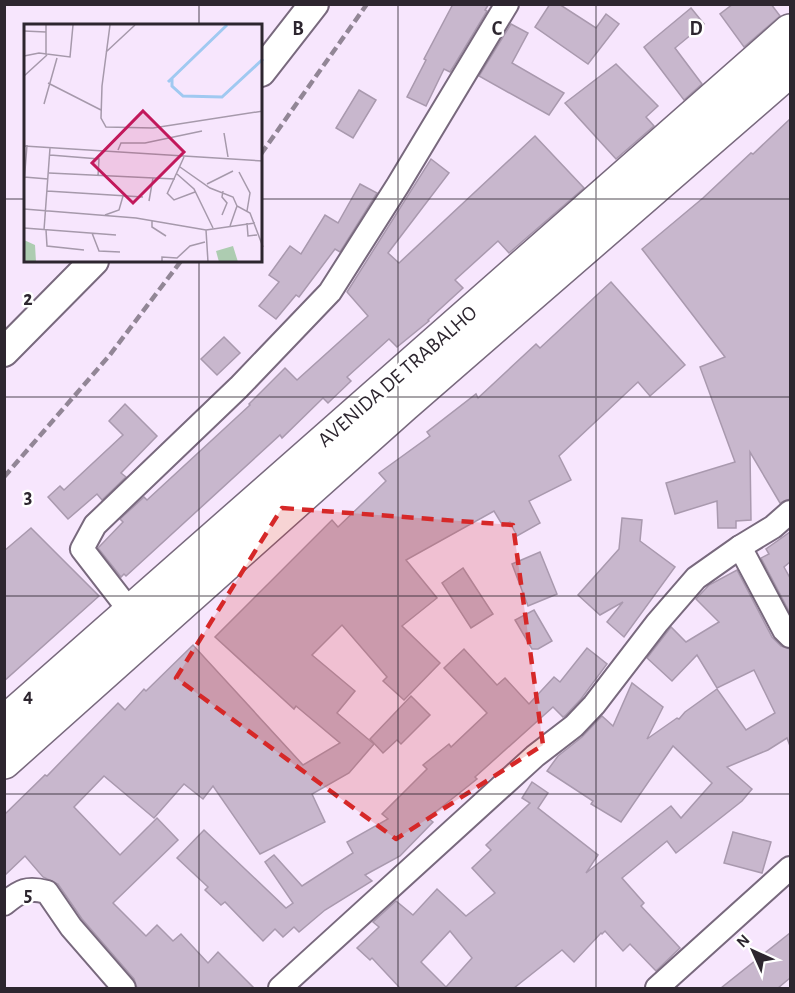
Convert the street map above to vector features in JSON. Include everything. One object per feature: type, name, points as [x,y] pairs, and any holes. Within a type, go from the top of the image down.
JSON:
[{"type":"highway","name":"AVENIDA DE TRABALHO","points":[[4,762],[427,368],[676,150],[790,31]]},
{"type":"highway","name":"AVENIDA DE TRABALHO","points":[[676,150],[790,70]]},
{"type":"highway","name":"AVENIDA DE TRABALHO","points":[[4,723],[130,611],[427,368]]},
{"type":"street","points":[[262,71],[314,4]]},
{"type":"street","points":[[130,611],[82,549],[95,525],[239,387],[330,292],[398,185],[507,4]]},
{"type":"street","points":[[4,352],[93,262]]},
{"type":"street","points":[[280,988],[535,756],[574,726],[594,705],[696,578],[773,527],[790,512]]},
{"type":"street","points":[[740,547],[784,630],[790,636]]},
{"type":"street","points":[[657,988],[790,868]]},
{"type":"street","points":[[4,904],[14,896],[32,888],[48,892],[71,927],[124,988]]},
{"type":"highlighted area","points":[[282,508],[513,525],[543,745],[396,839],[176,678]]},
{"type":"building","points":[[453,4],[489,4],[450,72],[444,69],[426,106],[407,97]]},
{"type":"building","points":[[550,4],[559,4],[596,28],[606,14],[619,24],[588,64],[535,27]]},
{"type":"building","points":[[733,4],[771,4],[780,16],[744,47],[720,14]]},
{"type":"building","points":[[691,8],[704,24],[675,48],[702,84],[684,100],[644,47]]},
{"type":"building","points":[[511,24],[528,33],[512,63],[564,93],[549,115],[479,76]]},
{"type":"building","points":[[616,64],[658,106],[646,117],[654,126],[616,159],[565,103]]},
{"type":"building","points":[[359,90],[376,100],[353,138],[336,128]]},
{"type":"building","points":[[790,119],[790,499],[780,503],[750,452],[751,520],[736,521],[736,528],[718,528],[717,501],[675,514],[666,483],[735,462],[700,367],[725,357],[642,249],[703,198]]},
{"type":"building","points":[[535,136],[584,188],[509,253],[498,241],[455,280],[463,288],[429,321],[397,347],[389,339],[347,377],[351,381],[328,403],[323,398],[282,438],[280,435],[126,576],[124,574],[121,577],[98,548],[123,522],[120,519],[144,497],[147,500],[250,405],[285,368],[297,380],[368,316],[347,292],[431,159],[449,173],[388,253],[399,263]]},
{"type":"building","points":[[360,184],[377,193],[340,252],[335,249],[299,297],[296,295],[276,319],[259,306],[279,282],[269,275],[290,246],[301,254],[325,215],[338,223]]},
{"type":"building","points":[[611,282],[685,365],[650,396],[638,382],[559,456],[571,480],[529,501],[540,523],[517,536],[510,522],[503,526],[494,511],[406,560],[437,598],[402,626],[440,663],[404,700],[383,681],[387,677],[342,625],[312,655],[355,691],[337,713],[374,744],[349,773],[312,794],[325,822],[260,854],[213,786],[203,799],[184,784],[154,818],[104,776],[74,807],[120,855],[157,818],[178,840],[113,903],[146,936],[157,925],[173,941],[181,934],[208,963],[218,952],[254,988],[137,988],[134,979],[82,919],[58,884],[43,877],[25,856],[4,876],[4,815],[45,775],[47,776],[118,703],[125,710],[144,689],[146,691],[193,645],[303,765],[340,743],[296,706],[294,709],[215,637],[332,520],[338,527],[386,481],[379,473],[430,436],[427,432],[476,394],[478,398],[536,344],[540,348]]},
{"type":"building","points":[[224,337],[240,353],[217,375],[201,359]]},
{"type":"building","points":[[125,404],[157,436],[121,473],[126,477],[102,500],[97,494],[68,519],[48,497],[60,486],[64,490],[123,435],[109,421]]},
{"type":"building","points":[[622,518],[642,520],[640,541],[675,567],[624,637],[607,622],[623,602],[600,615],[578,595],[619,549]]},
{"type":"building","points":[[31,528],[99,596],[4,681],[4,551]]},
{"type":"building","points":[[790,532],[790,562],[784,567],[790,578],[790,613],[761,558],[769,554],[766,549]]},
{"type":"building","points":[[540,552],[557,594],[528,606],[512,564]]},
{"type":"building","points":[[463,568],[493,614],[471,628],[442,583]]},
{"type":"building","points":[[737,570],[772,637],[781,646],[790,649],[790,746],[787,738],[768,750],[727,767],[752,789],[742,801],[676,853],[667,841],[622,878],[644,903],[641,906],[680,948],[656,971],[630,944],[623,951],[605,931],[574,962],[562,950],[514,988],[400,988],[372,958],[370,960],[357,948],[379,927],[373,922],[396,901],[413,915],[437,889],[466,916],[495,893],[472,868],[491,850],[486,845],[530,803],[522,798],[532,782],[548,793],[538,808],[598,855],[586,873],[671,806],[681,818],[712,783],[673,746],[621,822],[591,804],[593,801],[547,771],[558,756],[582,737],[602,716],[613,726],[632,683],[663,707],[647,739],[677,718],[679,719],[717,689],[746,730],[775,713],[754,670],[717,688],[697,655],[672,681],[647,658],[671,627],[686,642],[719,622],[696,599],[709,585]],"holes":[[[450,931],[472,958],[446,987],[421,962]]]},
{"type":"building","points":[[534,610],[552,641],[538,649],[532,649],[515,620]]},
{"type":"building","points":[[587,648],[607,664],[565,716],[563,717],[553,707],[475,777],[477,779],[428,818],[433,822],[400,856],[365,875],[372,881],[325,910],[299,932],[294,927],[283,937],[275,929],[263,941],[225,902],[221,905],[205,890],[208,887],[177,858],[204,830],[286,908],[293,903],[265,862],[274,855],[302,886],[353,853],[347,842],[388,819],[382,814],[427,769],[423,765],[449,744],[451,747],[487,713],[444,668],[464,649],[497,685],[505,678],[529,704],[554,677],[560,682]]},
{"type":"building","points":[[411,696],[430,715],[401,744],[397,740],[383,753],[370,739]]},
{"type":"building","points":[[733,832],[771,842],[762,873],[724,863]]},
{"type":"building","points":[[790,933],[790,978],[778,988],[721,988]]},
{"type":"railway","points":[[262,153],[367,4]]},
{"type":"railway","points":[[4,477],[109,356],[180,262]]}]
